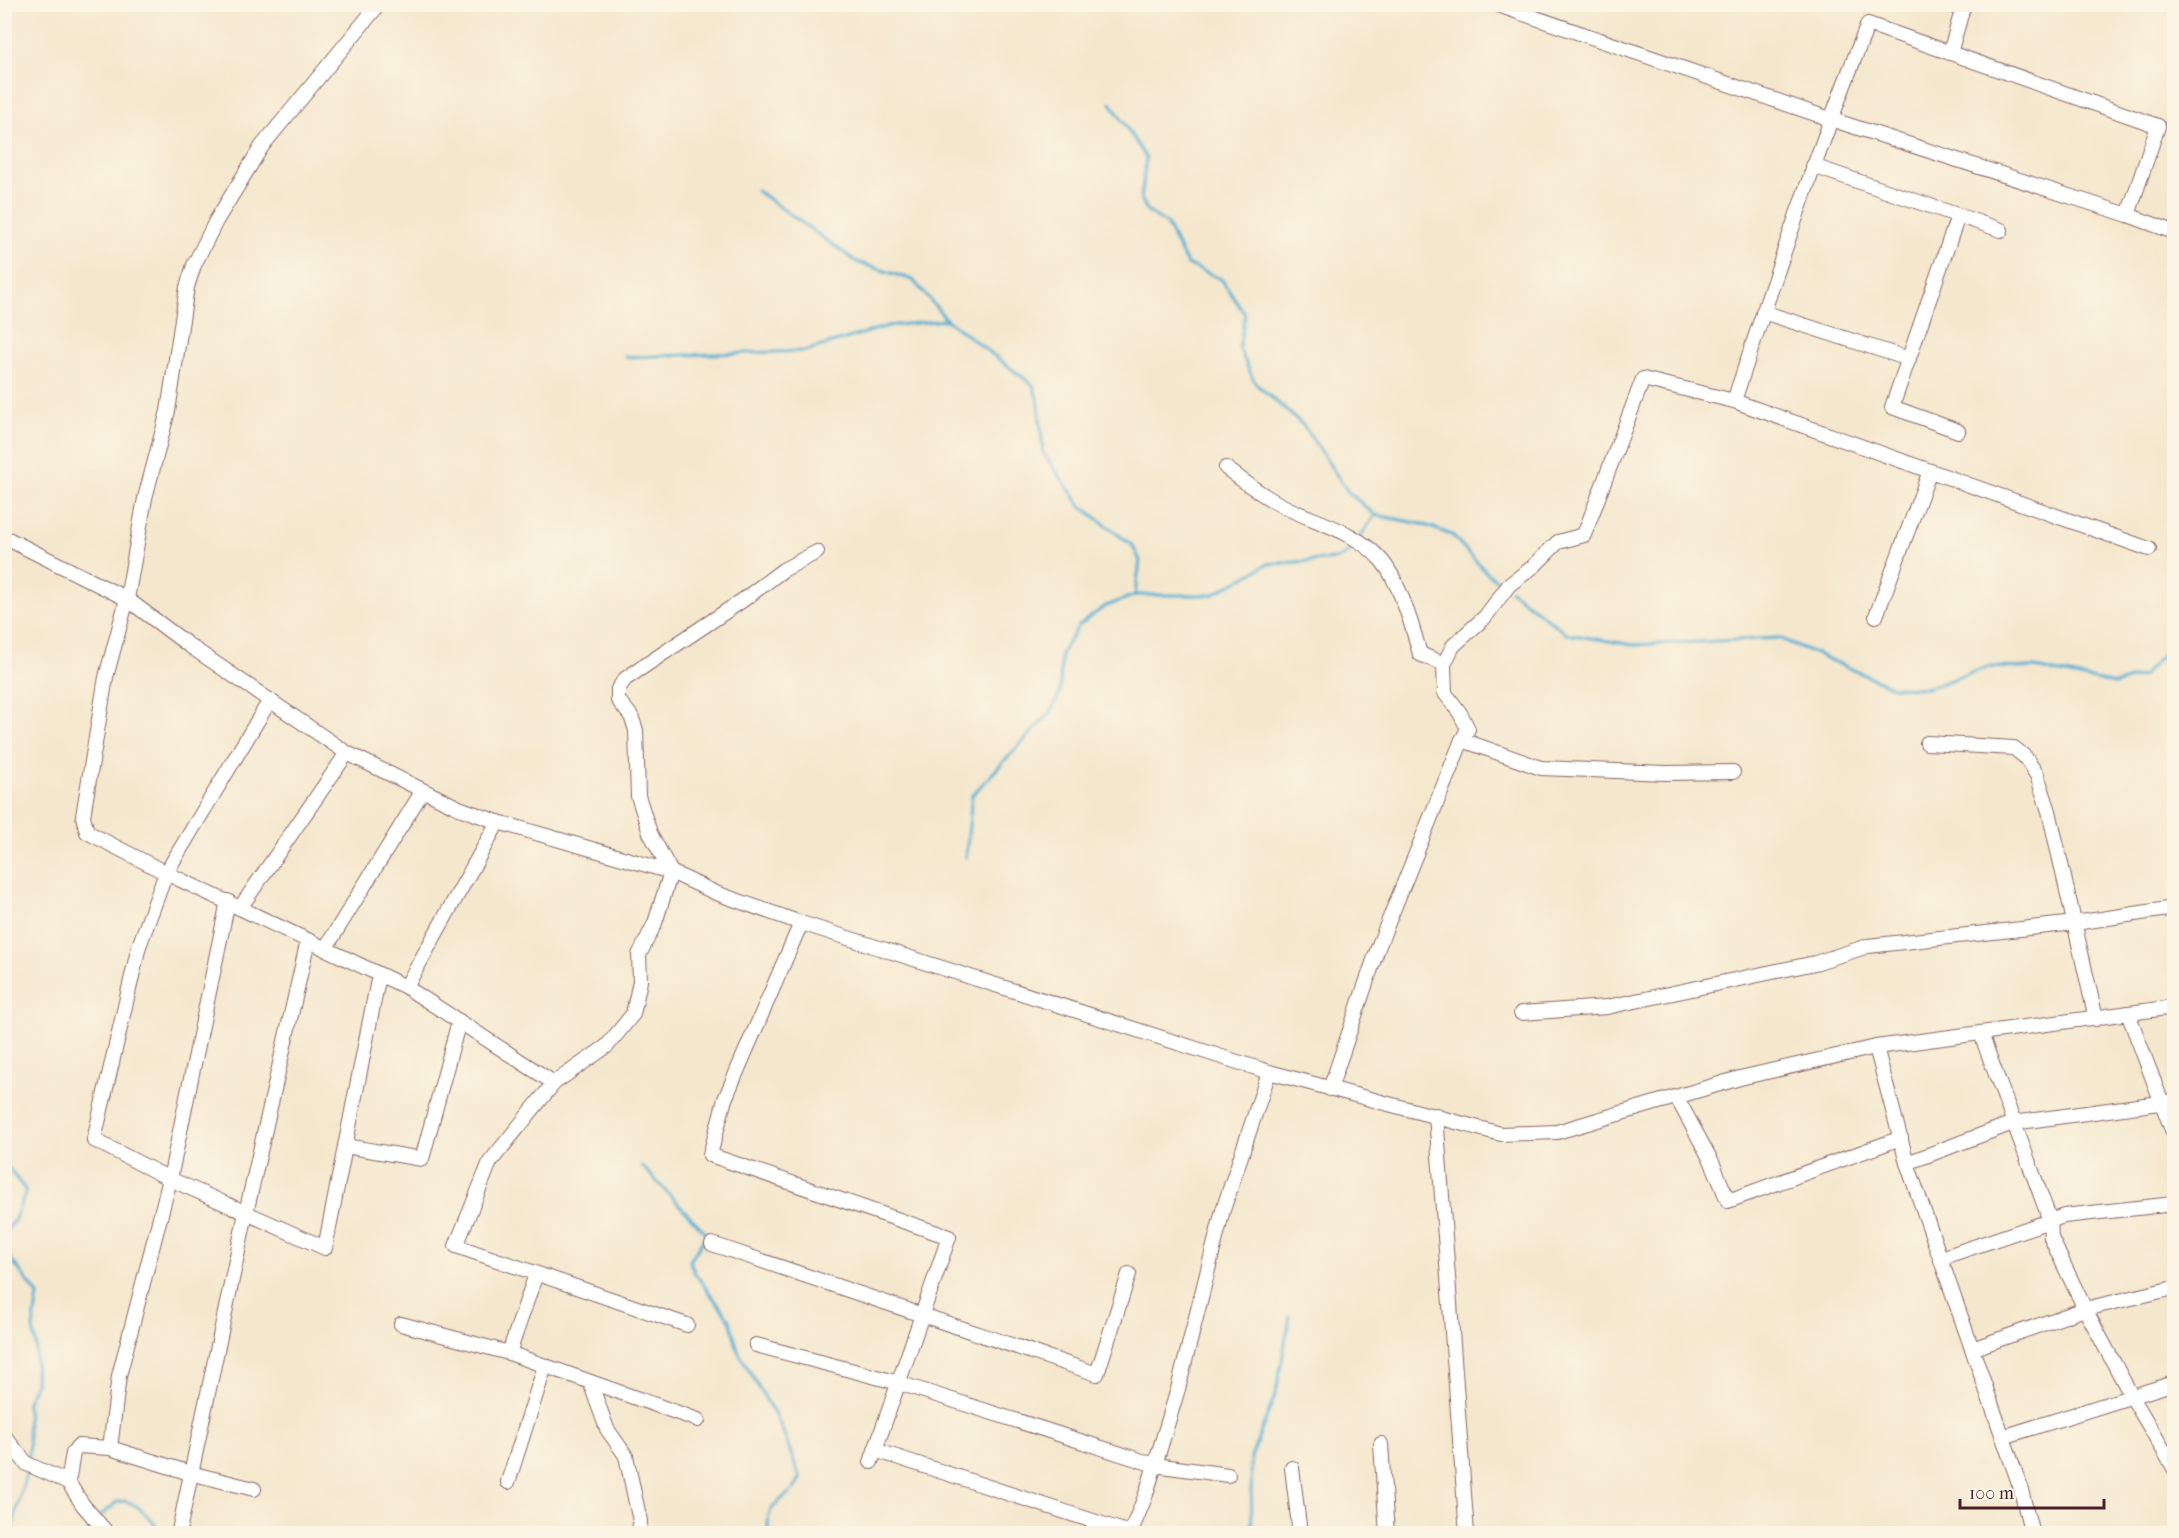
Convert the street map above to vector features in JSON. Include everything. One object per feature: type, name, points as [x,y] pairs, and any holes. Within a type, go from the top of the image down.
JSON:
[{"type":"street","points":[[379,4],[262,146],[202,247],[187,287],[168,411],[145,498],[127,599],[106,677],[83,816],[87,832],[166,873],[406,987],[554,1083]]},
{"type":"street","points":[[1494,4],[1830,119],[2175,232]]},
{"type":"street","points":[[1950,52],[1965,4]]},
{"type":"street","points":[[1734,401],[1813,166],[1868,24],[2158,126],[2128,215]]},
{"type":"street","points":[[1813,166],[2001,230]]},
{"type":"street","points":[[1958,216],[1892,407],[1958,431]]},
{"type":"street","points":[[1763,312],[1909,359]]},
{"type":"street","points":[[1330,1089],[1379,945],[1468,729],[1461,713],[1445,693],[1444,664],[1453,646],[1485,617],[1509,585],[1534,566],[1558,542],[1584,535],[1643,379],[1734,401],[2149,549]]},
{"type":"street","points":[[1226,468],[1280,505],[1326,523],[1368,547],[1384,563],[1393,581],[1408,614],[1420,654],[1444,664]]},
{"type":"street","points":[[1876,616],[1930,471]]},
{"type":"street","points":[[4,537],[127,599],[187,644],[347,753],[422,792],[459,808],[498,822],[671,872],[716,893],[801,923],[1269,1072],[1501,1134],[1557,1132],[1740,1078],[1876,1047],[2175,1007]]},
{"type":"street","points":[[687,1325],[456,1246],[490,1162],[554,1083],[607,1046],[633,1014],[640,981],[639,955],[655,923],[671,872],[650,833],[638,796],[636,730],[631,716],[618,700],[618,689],[625,679],[743,600],[783,570],[817,552]]},
{"type":"street","points":[[270,700],[166,873],[139,946],[93,1140],[170,1179],[325,1248],[379,975]]},
{"type":"street","points":[[1462,740],[1540,768],[1666,774],[1733,772]]},
{"type":"street","points":[[1927,743],[2014,748],[2025,757],[2037,775],[2049,810],[2096,1019]]},
{"type":"street","points":[[110,1448],[119,1376],[170,1179],[234,905],[347,753]]},
{"type":"street","points":[[325,949],[422,792]]},
{"type":"street","points":[[406,987],[498,822]]},
{"type":"street","points":[[1521,1013],[1607,1006],[1815,963],[1868,946],[2075,923],[2175,908]]},
{"type":"street","points":[[801,923],[725,1099],[710,1155],[949,1237],[873,1456],[1130,1533],[1145,1497],[1178,1389],[1223,1210],[1269,1072]]},
{"type":"street","points":[[179,1531],[246,1213],[308,940]]},
{"type":"street","points":[[2128,1012],[2168,1102],[2175,1135]]},
{"type":"street","points":[[345,1146],[422,1159],[459,1021]]},
{"type":"street","points":[[1981,1034],[2050,1220],[2051,1238],[2085,1309],[2175,1468]]},
{"type":"street","points":[[1876,1047],[1907,1163],[2020,1486],[2032,1533]]},
{"type":"street","points":[[1677,1098],[1712,1162],[1728,1201],[1901,1138]]},
{"type":"street","points":[[1907,1163],[2013,1123],[2168,1102]]},
{"type":"street","points":[[1436,1116],[1467,1533]]},
{"type":"street","points":[[1941,1258],[2064,1216],[2175,1204]]},
{"type":"street","points":[[712,1244],[1097,1374],[1129,1274]]},
{"type":"street","points":[[509,1353],[536,1274]]},
{"type":"street","points":[[1972,1349],[2085,1309],[2175,1288]]},
{"type":"street","points":[[401,1324],[509,1353],[698,1420]]},
{"type":"street","points":[[756,1345],[899,1383],[1155,1465],[1228,1475]]},
{"type":"street","points":[[508,1482],[545,1366]]},
{"type":"street","points":[[590,1382],[607,1429],[626,1456],[640,1521],[639,1533]]},
{"type":"street","points":[[2003,1437],[2175,1383]]},
{"type":"street","points":[[4,1437],[27,1464],[69,1482],[83,1505],[108,1533]]},
{"type":"street","points":[[1381,1444],[1387,1533]]},
{"type":"street","points":[[69,1482],[72,1453],[78,1446],[110,1448],[190,1473],[254,1489]]},
{"type":"street","points":[[1292,1468],[1300,1533]]},
{"type":"waterway","points":[[1111,103],[1146,158],[1141,199],[1148,212],[1166,223],[1187,264],[1221,279],[1245,314],[1239,348],[1255,383],[1304,426],[1348,492],[1375,515],[1422,524],[1452,535],[1487,573],[1503,585]]},
{"type":"waterway","points":[[756,190],[857,262],[913,280],[947,320],[1033,385],[1039,404],[1043,453],[1081,506],[1133,546],[1140,561],[1135,595]]},
{"type":"waterway","points":[[625,357],[805,351],[888,326],[946,320]]},
{"type":"waterway","points":[[1360,537],[1375,515]]},
{"type":"waterway","points":[[966,857],[972,795],[1050,713],[1060,693],[1061,654],[1079,625],[1104,607],[1135,595],[1212,595],[1268,564],[1338,559],[1349,552],[1354,544]]},
{"type":"waterway","points":[[1511,591],[1567,634],[1633,645],[1779,638],[1893,687],[1927,688],[1988,667],[2035,668],[2115,684],[2143,675],[2174,643]]},
{"type":"waterway","points":[[4,1162],[26,1191],[14,1221],[4,1233]]},
{"type":"waterway","points":[[642,1166],[706,1233],[690,1261],[694,1272],[730,1320],[738,1351],[781,1426],[800,1478],[794,1489],[770,1512],[768,1534]]},
{"type":"waterway","points":[[4,1250],[38,1295],[33,1329],[36,1343],[35,1385],[27,1401],[29,1459]]},
{"type":"waterway","points":[[1252,1534],[1251,1457],[1276,1393],[1290,1316]]},
{"type":"waterway","points":[[11,1532],[27,1469]]},
{"type":"waterway","points":[[98,1517],[115,1503],[129,1502],[142,1510],[163,1534]]},
{"type":"waterway","points":[[87,1534],[93,1522]]},
{"type":"waterway","points":[[4,1531],[17,1534]]}]
